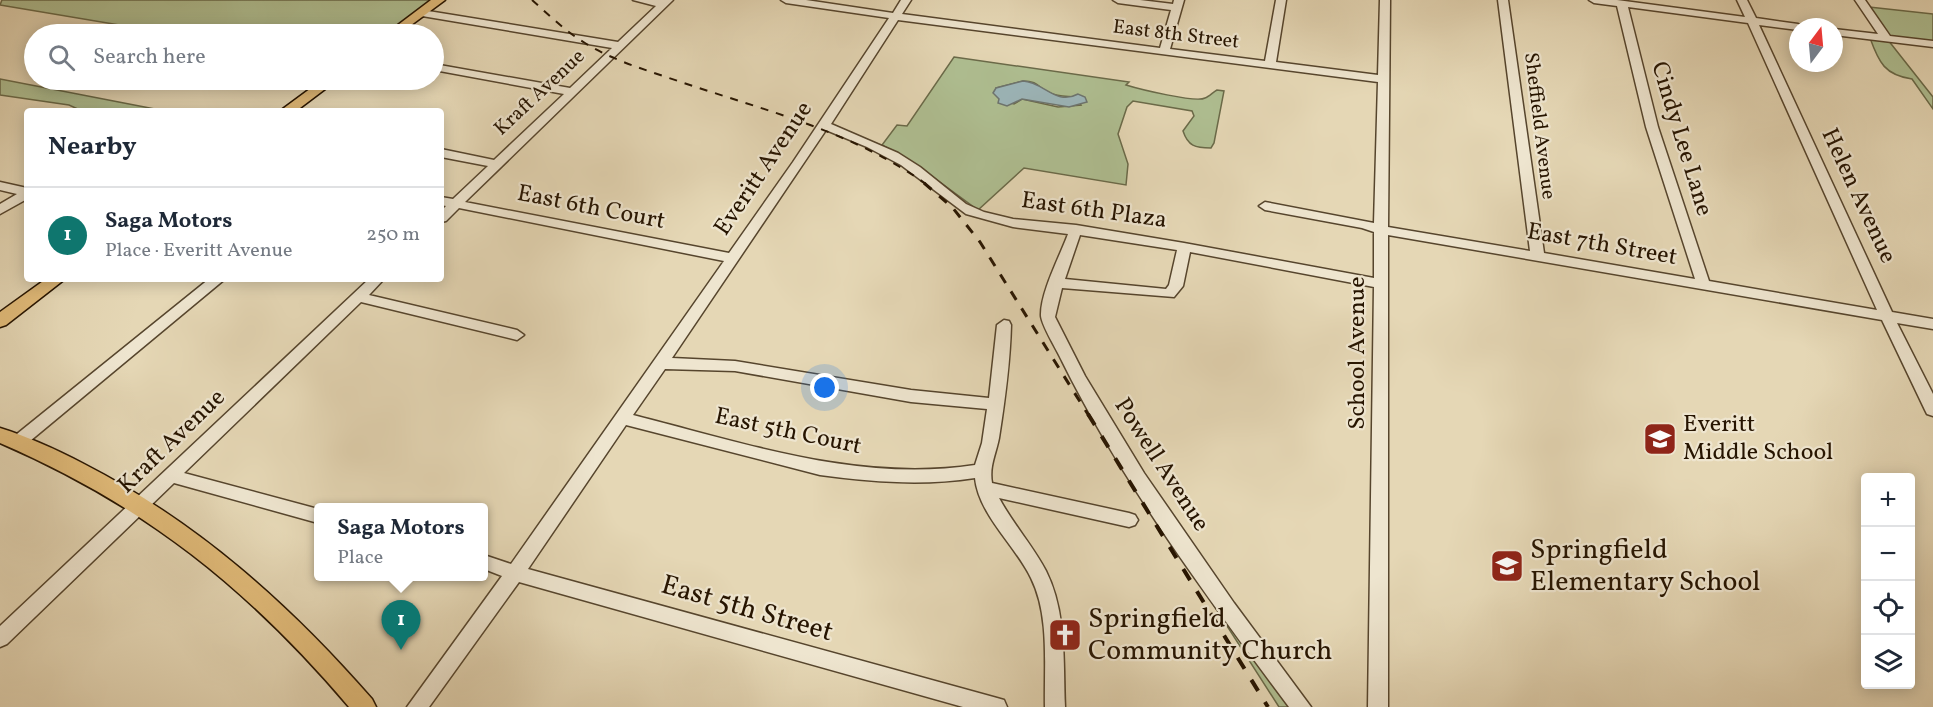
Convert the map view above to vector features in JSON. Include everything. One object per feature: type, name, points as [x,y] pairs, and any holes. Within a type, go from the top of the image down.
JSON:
[{"type":"main road","points":[[406,24],[439,0]]},
{"type":"main road","points":[[291,108],[316,90]]},
{"type":"main road","points":[[0,321],[53,282]]},
{"type":"main road","points":[[9,438],[92,477],[187,535],[249,585],[309,642],[364,707]]},
{"type":"street","points":[[638,0],[666,2]]},
{"type":"street","name":"East 8th Street","points":[[786,0],[1384,79]]},
{"type":"street","name":"Everitt Avenue","points":[[417,707],[515,573],[823,125],[906,0]]},
{"type":"street","points":[[1118,0],[1178,4],[1164,51]]},
{"type":"street","points":[[1270,65],[1281,0]]},
{"type":"street","name":"School Avenue","points":[[1378,707],[1385,0]]},
{"type":"street","name":"Sheffield Avenue","points":[[1503,0],[1538,257]]},
{"type":"street","points":[[1594,0],[1789,26]]},
{"type":"street","name":"Helen Avenue","points":[[1742,0],[1933,410]]},
{"type":"street","points":[[1860,0],[1886,38]]},
{"type":"street","name":"Kraft Avenue","points":[[444,215],[666,2]]},
{"type":"street","name":"Cindy Lee Lane","points":[[1622,4],[1652,127],[1704,286]]},
{"type":"street","points":[[422,13],[621,46]]},
{"type":"street","points":[[1843,33],[1933,44]]},
{"type":"street","points":[[444,69],[573,92]]},
{"type":"street","name":"East 6th Plaza","points":[[823,125],[892,154],[964,208],[977,214],[1023,224],[1076,229],[1184,247],[1381,284]]},
{"type":"street","points":[[444,154],[497,164]]},
{"type":"street","points":[[0,186],[24,191]]},
{"type":"street","points":[[0,210],[24,194]]},
{"type":"street","name":"East 6th Court","points":[[444,202],[732,258]]},
{"type":"street","name":"East 7th Street","points":[[1265,206],[1365,224],[1381,230],[1933,324]]},
{"type":"street","name":"Powell Avenue","points":[[1076,229],[1056,283],[1048,316],[1078,377],[1138,478],[1227,609],[1301,707]]},
{"type":"street","points":[[1056,283],[1169,294],[1176,286],[1184,247]]},
{"type":"street","points":[[9,438],[214,282]]},
{"type":"street","name":"Kraft Avenue","points":[[0,638],[374,282]]},
{"type":"street","points":[[358,297],[517,335]]},
{"type":"street","points":[[1004,325],[1003,360],[988,454],[982,470],[991,502],[1018,540],[1045,588],[1051,625],[1055,707]]},
{"type":"street","points":[[659,363],[735,366],[911,396],[996,404]]},
{"type":"street","name":"East 5th Court","points":[[622,418],[820,468],[852,473],[930,476],[982,470]]},
{"type":"street","points":[[172,476],[314,515]]},
{"type":"street","points":[[987,489],[1129,520]]},
{"type":"street","name":"East 5th Street","points":[[488,564],[997,707]]},
{"type":"green space","points":[[2,0],[433,0],[399,24],[113,24],[0,5]]},
{"type":"green space","points":[[1869,7],[1933,14],[1933,42],[1889,36]]},
{"type":"green space","points":[[1870,38],[1888,40],[1933,97],[1933,109],[1912,79],[1895,74],[1884,66]]},
{"type":"green space","points":[[954,57],[1129,82],[1126,85],[1191,99],[1208,97],[1217,90],[1224,91],[1214,143],[1211,148],[1193,145],[1187,140],[1183,131],[1194,116],[1192,111],[1133,101],[1127,107],[1118,134],[1128,164],[1126,185],[1024,168],[978,210],[919,167],[882,145],[897,125],[907,126]],"holes":[[[1028,81],[1053,94],[1076,97],[1081,105],[1058,107],[1022,99],[1014,104],[999,99],[996,88]]]},
{"type":"green space","points":[[0,79],[24,84],[24,90],[57,90],[150,108],[76,108],[69,105],[0,95]]},
{"type":"green space","points":[[1188,565],[1294,707],[1279,707]]},
{"type":"water","points":[[1023,81],[1063,97],[1078,94],[1085,97],[1087,102],[1069,107],[1022,99],[1007,106],[998,103],[999,99],[993,93],[996,88]]},
{"type":"railway","points":[[532,0],[557,23],[607,55],[837,136],[898,166],[926,184]]},
{"type":"railway","points":[[924,183],[952,207],[980,242],[1089,416]]},
{"type":"railway","points":[[1088,414],[1268,707]]},
{"type":"place","name":"Everitt Middle School","points":[[1660,439]]},
{"type":"place","name":"Springfield Elementary School","points":[[1507,566]]},
{"type":"place","name":"Springfield Community Church","points":[[1065,635]]},
{"type":"place","name":"Saga Motors","points":[[401,650]]}]
